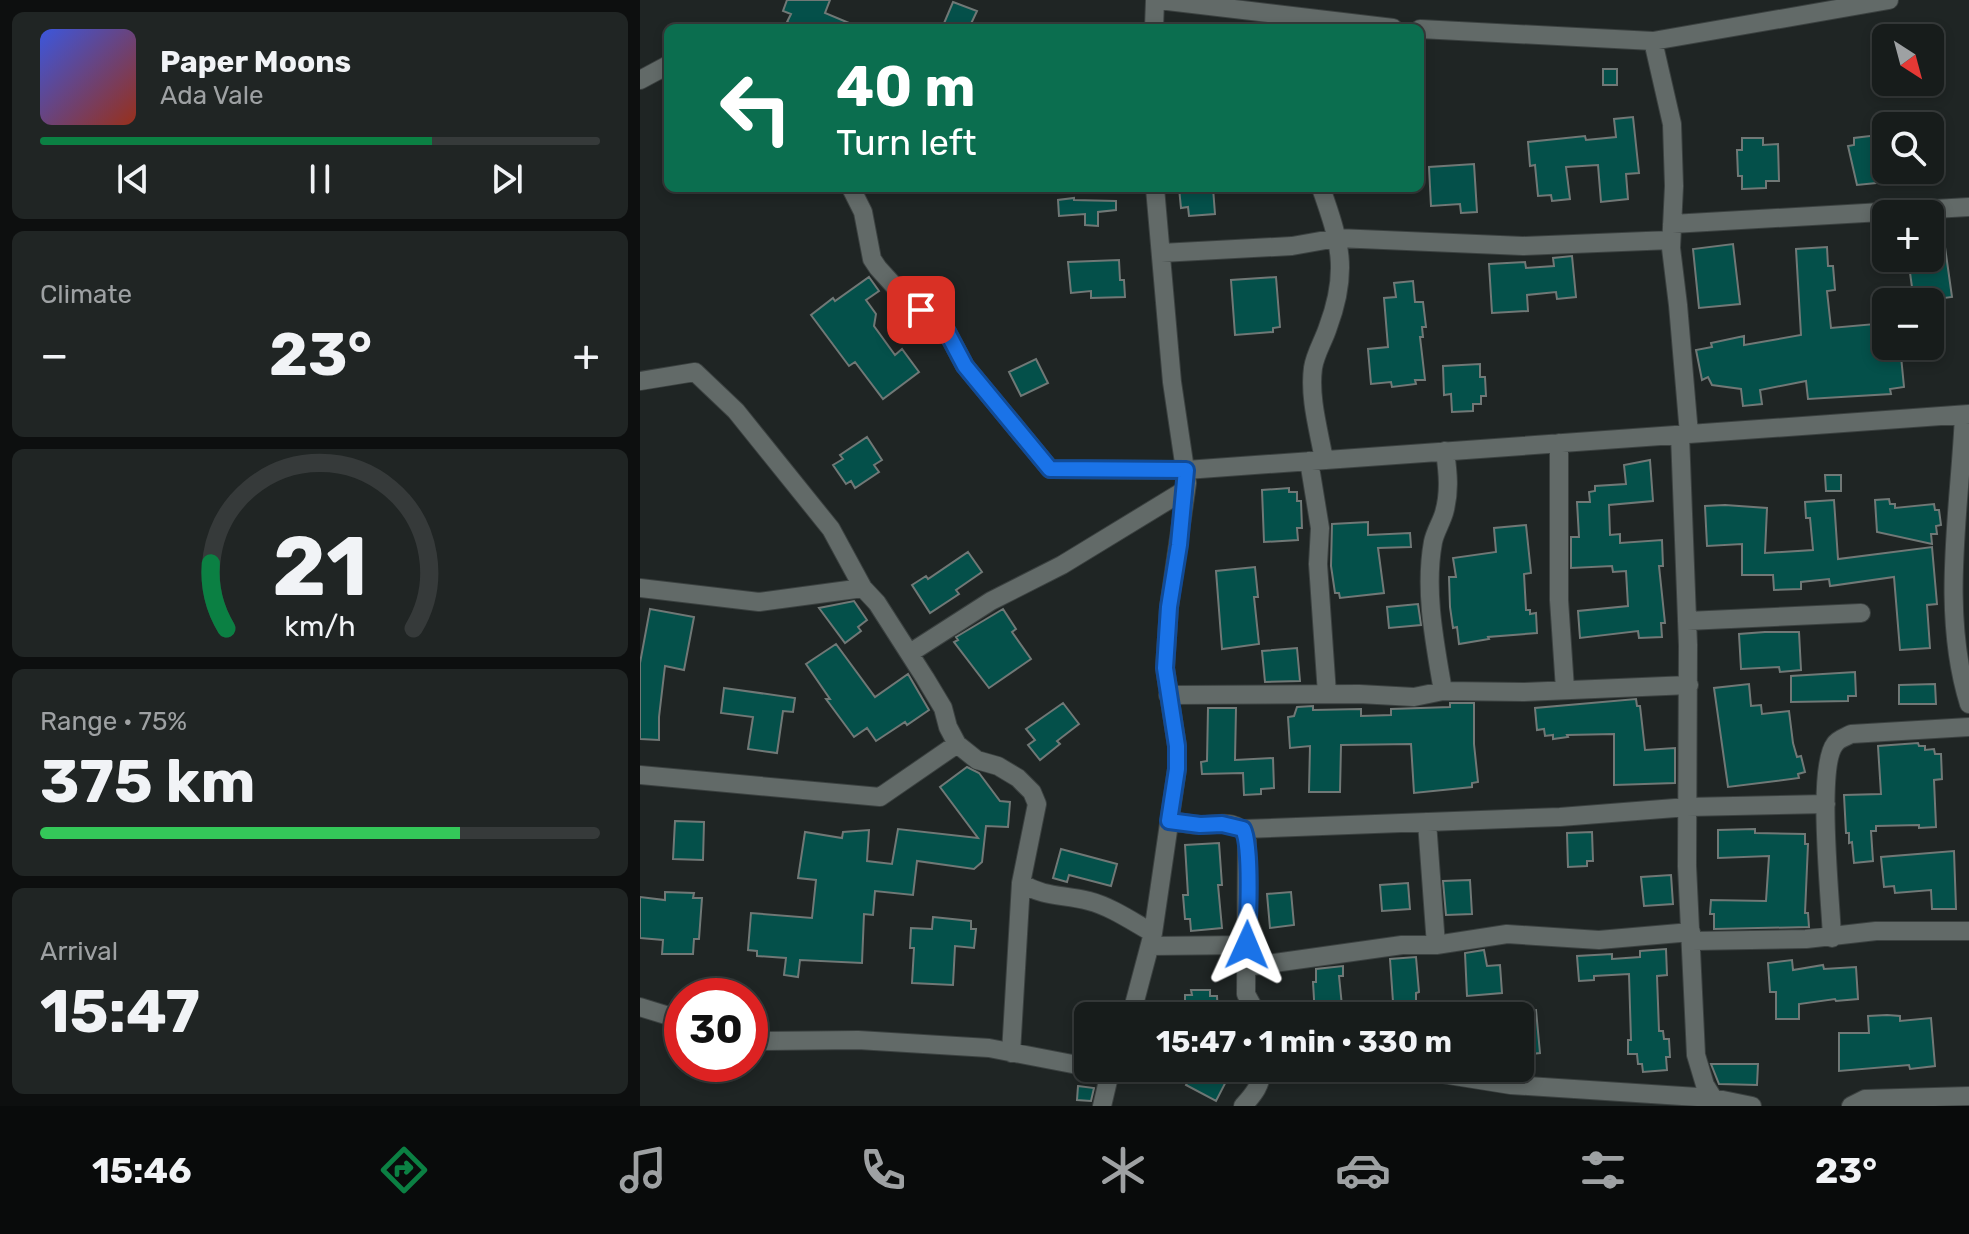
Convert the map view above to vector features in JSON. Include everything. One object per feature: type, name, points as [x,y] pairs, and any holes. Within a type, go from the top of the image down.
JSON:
[{"type":"street","points":[[1154,24],[1157,0],[1274,21],[1325,24]]},
{"type":"street","points":[[1424,29],[1653,41],[1889,0]]},
{"type":"street","points":[[1653,41],[1672,124],[1672,232],[1684,434],[1689,685],[1687,866],[1696,1055],[1705,1085],[1713,1098]]},
{"type":"street","points":[[640,80],[664,67]]},
{"type":"street","points":[[853,192],[863,212],[872,259],[878,268],[907,300],[947,332],[965,366],[1050,469],[1186,470],[1966,414],[1961,664],[1969,704]]},
{"type":"street","points":[[1135,1002],[1151,940],[1177,769],[1177,746],[1165,668],[1169,607],[1186,470],[1172,382],[1155,192]]},
{"type":"street","points":[[1322,192],[1337,238],[1342,276],[1329,326],[1313,363],[1320,528],[1318,564],[1327,694]]},
{"type":"street","points":[[1161,253],[1292,246],[1337,238],[1523,246],[1969,207]]},
{"type":"street","points":[[640,381],[695,372],[736,411],[831,529],[863,588],[877,603],[943,708],[957,744],[977,760],[998,766],[1018,778],[1032,792],[1037,804],[1021,883],[1011,1053]]},
{"type":"street","points":[[1559,443],[1559,600],[1565,689]]},
{"type":"street","points":[[1443,691],[1434,642],[1431,593],[1433,541],[1444,515],[1449,488],[1445,451]]},
{"type":"street","points":[[910,653],[991,601],[1062,565],[1185,490]]},
{"type":"street","points":[[640,588],[759,602],[863,588]]},
{"type":"street","points":[[1687,621],[1861,613]]},
{"type":"street","points":[[1168,695],[1414,697],[1443,691],[1524,692],[1689,685]]},
{"type":"street","points":[[1832,938],[1826,804],[1828,758],[1835,742],[1851,734],[1969,727]]},
{"type":"street","points":[[640,775],[880,797],[957,744]]},
{"type":"street","points":[[1169,821],[1222,824],[1243,829],[1560,817],[1688,807],[1826,804]]},
{"type":"street","points":[[1427,822],[1436,945]]},
{"type":"street","points":[[1243,829],[1248,853],[1246,994],[1250,1002]]},
{"type":"street","points":[[1021,883],[1037,893],[1089,901],[1108,908],[1151,940],[1247,945]]},
{"type":"street","points":[[1246,967],[1507,934],[1599,940],[1692,936],[1832,938],[1876,931],[1969,931]]},
{"type":"street","points":[[640,1007],[664,1014]]},
{"type":"street","points":[[768,1041],[858,1040],[989,1048],[1074,1064]]},
{"type":"street","points":[[1101,1082],[1102,1106]]},
{"type":"street","points":[[1243,1106],[1255,1092],[1258,1082]]},
{"type":"street","points":[[1492,1082],[1713,1098],[1752,1106]]},
{"type":"street","points":[[1851,1106],[1865,1099],[1969,1096]]},
{"type":"building","points":[[787,0],[830,0],[825,13],[851,24],[791,24],[787,22],[791,14],[783,11]]},
{"type":"building","points":[[953,2],[977,11],[971,24],[944,24]]},
{"type":"building","points":[[1603,69],[1617,69],[1617,85],[1603,85]]},
{"type":"building","points":[[1633,117],[1639,173],[1626,174],[1628,199],[1601,202],[1598,165],[1566,167],[1570,199],[1552,201],[1551,195],[1538,196],[1535,165],[1530,166],[1528,142],[1585,136],[1586,140],[1616,137],[1614,119]]},
{"type":"building","points":[[1872,136],[1872,183],[1857,185],[1848,146],[1854,145],[1854,138]]},
{"type":"building","points":[[1742,138],[1763,138],[1763,145],[1778,144],[1779,181],[1766,181],[1766,188],[1742,189],[1737,150],[1742,150]]},
{"type":"building","points":[[1474,164],[1477,212],[1461,213],[1460,204],[1431,206],[1429,167]]},
{"type":"building","points":[[1179,192],[1213,192],[1215,214],[1189,216],[1188,207],[1181,208]]},
{"type":"building","points":[[1058,200],[1116,201],[1116,210],[1098,212],[1098,226],[1085,225],[1085,214],[1059,216]]},
{"type":"building","points":[[1944,240],[1952,297],[1944,298],[1944,288],[1912,288],[1910,272],[1944,272]]},
{"type":"building","points":[[1733,244],[1740,304],[1699,308],[1693,249]]},
{"type":"building","points":[[1827,247],[1828,266],[1833,266],[1835,290],[1827,291],[1831,328],[1872,324],[1872,360],[1901,360],[1904,387],[1890,389],[1891,394],[1808,399],[1806,381],[1760,390],[1762,404],[1743,406],[1741,389],[1712,385],[1708,377],[1702,380],[1696,350],[1712,347],[1711,343],[1744,336],[1744,345],[1801,335],[1796,249]]},
{"type":"building","points":[[1572,256],[1576,297],[1557,299],[1556,292],[1527,295],[1528,311],[1492,313],[1489,264],[1525,262],[1526,268],[1554,266],[1553,258]]},
{"type":"building","points":[[1119,260],[1125,297],[1091,298],[1091,291],[1071,293],[1068,262]]},
{"type":"building","points":[[869,277],[879,291],[866,300],[876,314],[874,326],[895,355],[902,349],[919,372],[883,399],[855,362],[849,366],[811,315]]},
{"type":"building","points":[[1276,277],[1280,327],[1273,328],[1273,332],[1235,335],[1231,280]]},
{"type":"building","points":[[1413,281],[1415,302],[1423,302],[1426,327],[1422,327],[1423,337],[1420,337],[1425,380],[1392,387],[1391,382],[1371,384],[1368,349],[1388,347],[1384,298],[1396,297],[1394,283]]},
{"type":"building","points":[[1036,359],[1048,383],[1021,396],[1009,372]]},
{"type":"building","points":[[1480,364],[1480,377],[1485,377],[1486,396],[1481,396],[1481,404],[1473,404],[1473,411],[1452,412],[1451,394],[1444,395],[1443,366]]},
{"type":"building","points":[[867,437],[882,460],[874,465],[879,472],[855,488],[851,481],[846,484],[833,465],[843,459],[840,455]]},
{"type":"building","points":[[1650,460],[1653,501],[1609,505],[1610,535],[1620,534],[1620,543],[1662,540],[1663,566],[1659,566],[1665,623],[1661,623],[1662,637],[1639,638],[1638,631],[1580,638],[1578,611],[1628,606],[1626,571],[1613,572],[1612,566],[1571,568],[1571,537],[1579,537],[1577,502],[1590,502],[1589,492],[1595,491],[1595,486],[1626,484],[1624,465]]},
{"type":"building","points":[[1825,475],[1841,475],[1841,491],[1826,491]]},
{"type":"building","points":[[1289,488],[1289,492],[1297,492],[1297,501],[1301,501],[1302,528],[1297,528],[1298,540],[1264,542],[1262,490]]},
{"type":"building","points":[[1889,499],[1895,508],[1934,504],[1935,510],[1939,510],[1941,525],[1936,526],[1937,534],[1931,534],[1932,544],[1877,532],[1875,500]]},
{"type":"building","points":[[1834,500],[1838,559],[1932,547],[1937,604],[1927,605],[1930,648],[1900,650],[1894,577],[1830,586],[1829,579],[1801,582],[1801,589],[1774,590],[1773,575],[1742,575],[1742,544],[1707,546],[1705,506],[1725,505],[1767,508],[1765,553],[1813,550],[1805,502]]},
{"type":"building","points":[[1368,522],[1368,535],[1410,533],[1411,547],[1378,548],[1384,593],[1340,598],[1339,593],[1335,593],[1331,566],[1332,524]]},
{"type":"building","points":[[1526,525],[1531,573],[1524,574],[1526,610],[1530,610],[1530,614],[1536,613],[1537,633],[1488,637],[1459,644],[1450,607],[1449,577],[1456,577],[1453,558],[1496,552],[1494,528]]},
{"type":"building","points":[[968,552],[982,572],[956,590],[959,594],[930,613],[912,585],[926,576],[928,579]]},
{"type":"building","points":[[1255,567],[1258,597],[1254,597],[1259,644],[1222,649],[1216,571]]},
{"type":"building","points":[[854,601],[867,620],[858,627],[861,631],[845,643],[819,608]]},
{"type":"building","points":[[1418,604],[1421,625],[1389,628],[1387,607]]},
{"type":"building","points":[[650,609],[694,617],[684,670],[665,666],[659,740],[640,739],[640,663]]},
{"type":"building","points":[[1003,609],[1016,629],[1012,632],[1031,659],[989,688],[954,642],[958,640],[956,637]]},
{"type":"building","points":[[1799,632],[1801,670],[1780,672],[1779,667],[1741,669],[1739,634]]},
{"type":"building","points":[[836,644],[875,697],[908,674],[929,710],[876,741],[867,728],[854,737],[826,699],[830,699],[806,664]]},
{"type":"building","points":[[1297,648],[1300,681],[1265,682],[1262,651]]},
{"type":"building","points":[[1855,672],[1856,696],[1848,696],[1848,701],[1791,702],[1791,676]]},
{"type":"building","points":[[1749,684],[1751,706],[1761,705],[1762,714],[1789,711],[1793,743],[1797,757],[1801,756],[1805,772],[1798,774],[1799,778],[1728,787],[1714,688]]},
{"type":"building","points":[[1935,684],[1936,704],[1899,704],[1899,685]]},
{"type":"building","points":[[724,688],[795,698],[793,712],[783,711],[777,753],[748,749],[753,717],[721,713]]},
{"type":"building","points":[[1636,699],[1637,706],[1640,706],[1645,750],[1675,748],[1675,783],[1614,785],[1614,734],[1567,735],[1553,739],[1553,735],[1545,736],[1544,729],[1537,730],[1535,708]]},
{"type":"building","points":[[1063,703],[1079,724],[1057,741],[1060,744],[1040,760],[1028,745],[1035,740],[1026,729]]},
{"type":"building","points":[[1450,703],[1474,703],[1478,782],[1472,783],[1472,787],[1414,793],[1411,744],[1341,745],[1340,792],[1309,792],[1310,746],[1290,748],[1288,717],[1294,716],[1297,707],[1313,706],[1313,710],[1361,709],[1361,716],[1391,715],[1391,709],[1450,707]]},
{"type":"building","points":[[1208,708],[1236,708],[1235,760],[1273,758],[1274,788],[1261,789],[1261,794],[1244,795],[1243,773],[1202,774],[1201,762],[1207,761]]},
{"type":"building","points":[[1918,743],[1925,746],[1925,750],[1934,749],[1935,754],[1941,754],[1942,779],[1934,780],[1936,827],[1876,826],[1876,831],[1871,831],[1873,861],[1854,863],[1852,842],[1849,843],[1849,833],[1846,833],[1844,795],[1881,794],[1878,746]]},
{"type":"building","points":[[967,767],[979,773],[1000,801],[1010,802],[1008,827],[986,826],[982,862],[974,869],[917,861],[913,895],[875,891],[873,915],[864,914],[862,963],[800,960],[798,977],[784,975],[786,958],[757,956],[757,951],[748,950],[751,913],[812,918],[816,880],[798,878],[805,832],[842,838],[843,832],[869,830],[867,861],[892,864],[898,829],[978,838],[940,787]]},
{"type":"building","points":[[675,821],[704,822],[703,860],[673,859]]},
{"type":"building","points":[[1755,829],[1755,833],[1805,834],[1805,844],[1808,844],[1805,913],[1808,913],[1809,927],[1714,929],[1714,914],[1710,914],[1711,900],[1766,901],[1769,856],[1718,858],[1718,830]]},
{"type":"building","points":[[1592,832],[1593,861],[1587,861],[1587,866],[1568,867],[1567,833]]},
{"type":"building","points":[[1219,843],[1222,885],[1218,885],[1222,928],[1191,931],[1190,919],[1185,919],[1183,895],[1188,895],[1185,845]]},
{"type":"building","points":[[1061,849],[1117,864],[1111,886],[1069,875],[1067,882],[1053,878]]},
{"type":"building","points":[[1954,851],[1956,909],[1932,909],[1931,890],[1895,893],[1894,886],[1884,887],[1881,857]]},
{"type":"building","points":[[1671,875],[1673,904],[1644,906],[1641,877]]},
{"type":"building","points":[[1470,880],[1472,914],[1446,915],[1443,881]]},
{"type":"building","points":[[1408,883],[1410,909],[1382,911],[1380,885]]},
{"type":"building","points":[[665,892],[694,893],[693,898],[702,898],[699,939],[694,939],[693,954],[662,954],[663,940],[640,938],[640,897],[665,900]]},
{"type":"building","points":[[1291,892],[1294,925],[1270,928],[1267,894]]},
{"type":"building","points":[[933,917],[971,921],[971,929],[976,929],[974,948],[955,946],[953,985],[912,983],[914,948],[910,948],[911,928],[932,929]]},
{"type":"building","points":[[1666,949],[1667,975],[1657,976],[1659,1031],[1663,1031],[1664,1039],[1669,1039],[1670,1057],[1666,1057],[1667,1070],[1643,1072],[1637,1054],[1628,1054],[1628,1040],[1631,1040],[1629,974],[1594,976],[1594,980],[1579,981],[1577,956],[1612,954],[1612,959],[1640,957],[1640,951]]},
{"type":"building","points":[[1484,950],[1487,966],[1500,965],[1502,993],[1467,996],[1465,953]]},
{"type":"building","points":[[1416,957],[1419,992],[1416,993],[1416,1002],[1393,1002],[1390,959]]},
{"type":"building","points":[[1792,960],[1793,970],[1823,965],[1824,969],[1856,967],[1858,999],[1799,1004],[1799,1019],[1776,1019],[1776,992],[1770,992],[1768,963]]},
{"type":"building","points":[[1343,966],[1343,976],[1339,976],[1342,1002],[1314,1002],[1316,969]]},
{"type":"building","points":[[1191,990],[1210,990],[1210,996],[1217,996],[1217,1002],[1185,1002],[1185,995],[1192,995]]},
{"type":"building","points":[[1534,1010],[1540,1053],[1534,1054]]},
{"type":"building","points":[[1868,1016],[1900,1016],[1900,1021],[1931,1018],[1935,1066],[1839,1071],[1839,1033],[1869,1033]]},
{"type":"building","points":[[1711,1064],[1758,1064],[1757,1085],[1719,1084]]},
{"type":"building","points":[[1187,1082],[1226,1082],[1216,1101],[1186,1085]]},
{"type":"building","points":[[1078,1086],[1094,1088],[1091,1101],[1077,1100]]},
{"type":"route","points":[[921,310],[947,332],[965,366],[1050,469],[1186,470],[1187,483],[1169,607],[1165,668],[1177,746],[1177,769],[1169,821],[1237,825],[1243,829],[1248,853],[1247,945]]}]
